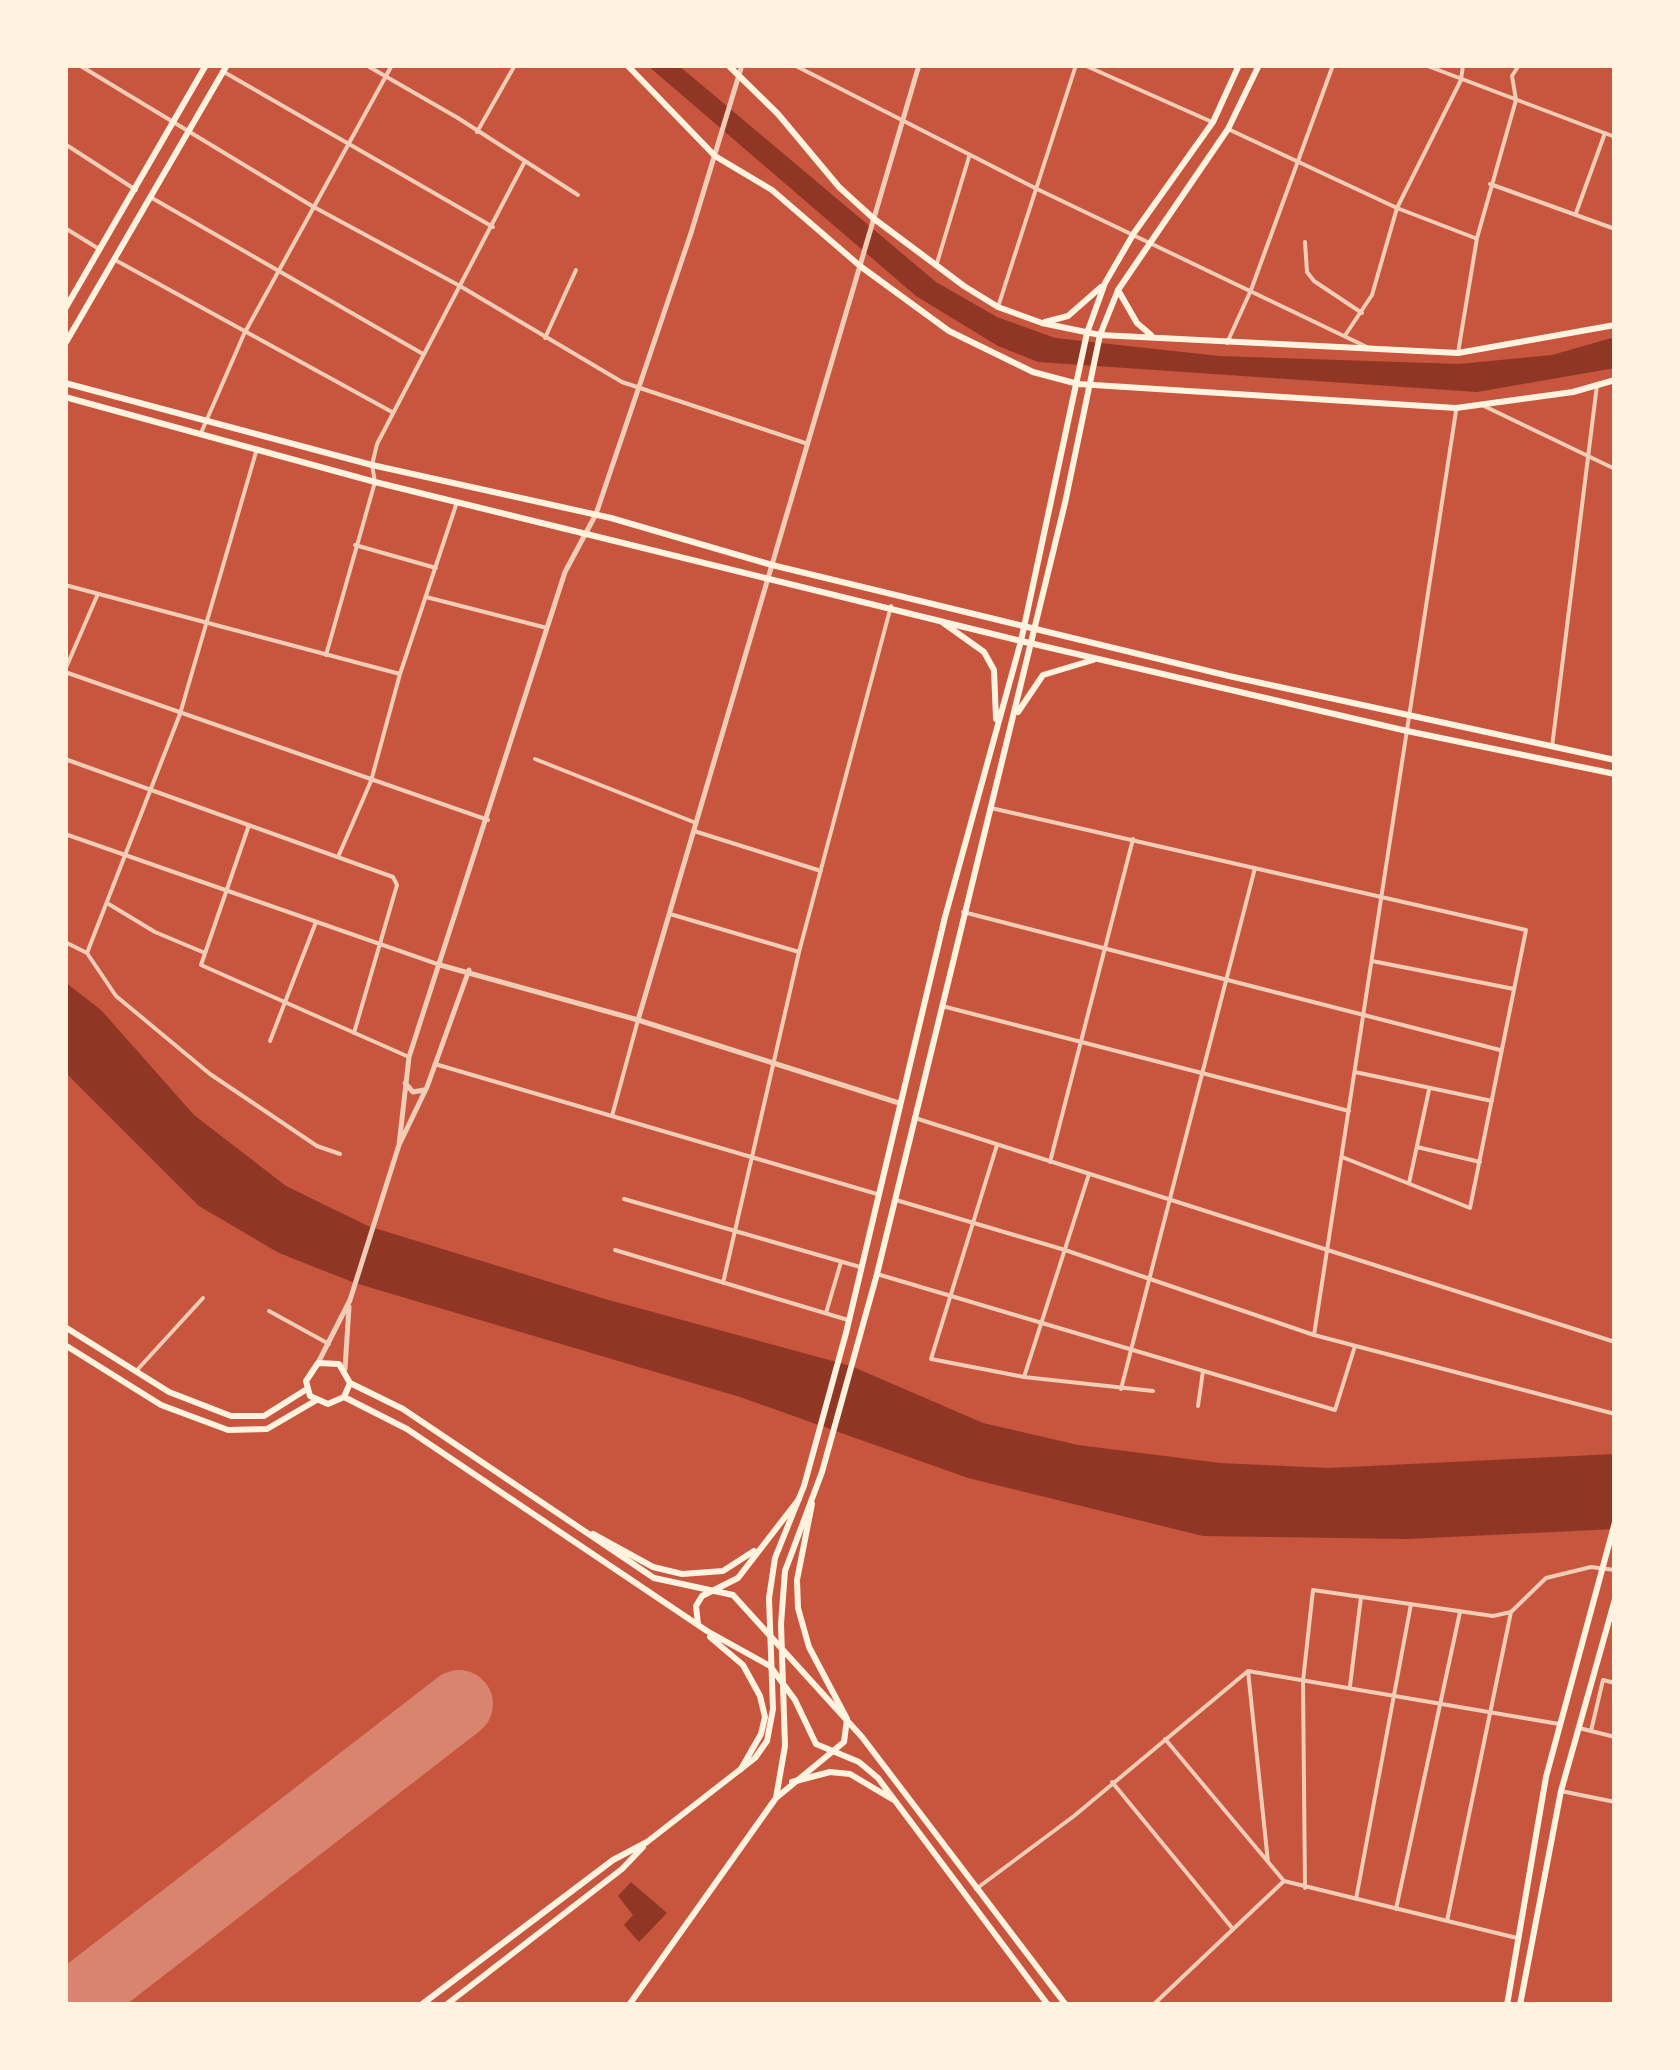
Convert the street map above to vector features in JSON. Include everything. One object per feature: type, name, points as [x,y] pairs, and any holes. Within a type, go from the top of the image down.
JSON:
[{"type":"main road","points":[[65,309],[206,65]]},
{"type":"main road","points":[[627,65],[715,156],[772,190],[860,266],[949,332],[994,356],[1079,380],[1456,408],[1615,380]]},
{"type":"main road","points":[[728,65],[741,69],[839,187],[935,267],[998,307],[1086,336],[1458,353],[1615,325]]},
{"type":"main road","points":[[446,2005],[622,1869],[647,1842],[755,1758],[767,1741],[773,1709],[771,1576],[781,1537],[804,1486],[846,1333],[899,1103],[1021,641],[1086,336],[1105,283],[1134,233],[1213,122],[1239,65]]},
{"type":"main road","points":[[776,1798],[786,1732],[782,1584],[822,1472],[877,1274],[1009,737],[1100,337],[1118,290],[1228,128],[1260,65]]},
{"type":"main road","points":[[65,344],[117,261],[225,68]]},
{"type":"main road","points":[[1042,322],[1068,316],[1105,283]]},
{"type":"main road","points":[[1118,290],[1137,323],[1157,338]]},
{"type":"main road","points":[[65,383],[372,465],[596,514],[772,565],[1034,629],[1615,760]]},
{"type":"main road","points":[[65,397],[256,452],[892,606],[1021,641],[1407,731],[1615,774]]},
{"type":"main road","points":[[932,617],[970,638],[984,652],[994,670],[996,729]]},
{"type":"main road","points":[[1009,737],[1024,700],[1042,676],[1098,659]]},
{"type":"main road","points":[[65,1326],[170,1392],[242,1418],[264,1416],[307,1389]]},
{"type":"main road","points":[[65,1345],[161,1405],[228,1430],[267,1430],[316,1401]]},
{"type":"main road","points":[[332,1362],[345,1369],[350,1383],[344,1397],[328,1404],[316,1401],[307,1389],[308,1374],[318,1364],[332,1362]]},
{"type":"main road","points":[[350,1383],[402,1409],[654,1578],[686,1587],[726,1590],[846,1719],[1066,2005]]},
{"type":"main road","points":[[344,1397],[407,1429],[699,1626],[770,1666],[795,1700],[816,1744],[870,1770],[1048,2005]]},
{"type":"main road","points":[[740,1769],[761,1734],[764,1717],[760,1696],[743,1665],[699,1626],[698,1601],[738,1578],[799,1499]]},
{"type":"main road","points":[[629,2005],[776,1798],[844,1742],[846,1719],[808,1647],[798,1608],[797,1580],[812,1501]]},
{"type":"main road","points":[[1507,2005],[1560,1724],[1615,1522]]},
{"type":"main road","points":[[579,1529],[654,1566],[682,1574],[734,1567],[769,1536]]},
{"type":"main road","points":[[1520,2005],[1561,1791],[1615,1600]]},
{"type":"main road","points":[[792,1782],[830,1772],[850,1774],[899,1804]]},
{"type":"main road","points":[[422,2005],[614,1860],[647,1842]]},
{"type":"street","points":[[79,65],[312,206],[638,388],[808,444]]},
{"type":"street","points":[[366,65],[578,195]]},
{"type":"street","points":[[200,435],[244,334],[392,65]]},
{"type":"street","points":[[477,132],[515,65]]},
{"type":"street","points":[[794,65],[902,123],[1372,349]]},
{"type":"street","points":[[612,1116],[919,65]]},
{"type":"street","points":[[998,307],[1076,65]]},
{"type":"street","points":[[1084,65],[1213,122]]},
{"type":"street","points":[[1227,342],[1251,290],[1334,65]]},
{"type":"street","points":[[1426,65],[1615,137]]},
{"type":"street","points":[[1345,335],[1362,313],[1376,282],[1397,208],[1460,80],[1463,65]]},
{"type":"street","points":[[1458,353],[1477,238],[1516,100],[1512,76],[1519,65]]},
{"type":"street","points":[[225,68],[493,227]]},
{"type":"street","points":[[399,1145],[409,1057],[548,628],[576,546],[596,514],[741,69]]},
{"type":"street","points":[[1228,128],[1397,208],[1477,238]]},
{"type":"street","points":[[1576,214],[1605,134]]},
{"type":"street","points":[[65,144],[136,190]]},
{"type":"street","points":[[935,267],[970,155]]},
{"type":"street","points":[[326,654],[375,482],[372,465],[392,412],[524,164]]},
{"type":"street","points":[[1490,184],[1615,229]]},
{"type":"street","points":[[152,198],[423,354]]},
{"type":"street","points":[[65,228],[101,250]]},
{"type":"street","points":[[1305,242],[1307,272],[1314,281],[1362,313]]},
{"type":"street","points":[[117,261],[392,412]]},
{"type":"street","points":[[545,338],[576,270]]},
{"type":"street","points":[[1552,747],[1598,385]]},
{"type":"street","points":[[1484,405],[1615,469]]},
{"type":"street","points":[[1314,1335],[1456,408]]},
{"type":"street","points":[[87,954],[180,714],[256,452]]},
{"type":"street","points":[[338,858],[371,781],[400,674],[458,501]]},
{"type":"street","points":[[355,545],[436,568]]},
{"type":"street","points":[[65,585],[400,674]]},
{"type":"street","points":[[97,596],[65,671],[488,820]]},
{"type":"street","points":[[426,597],[548,628]]},
{"type":"street","points":[[723,1283],[732,1230],[753,1158],[799,952],[892,606]]},
{"type":"street","points":[[65,759],[392,877],[397,886],[354,1033]]},
{"type":"street","points":[[534,759],[694,827],[821,871]]},
{"type":"street","points":[[991,808],[1526,930],[1470,1208],[1342,1156]]},
{"type":"street","points":[[249,825],[201,965],[409,1057]]},
{"type":"street","points":[[65,834],[440,965],[638,1020],[899,1103]]},
{"type":"street","points":[[1050,1162],[1132,839]]},
{"type":"street","points":[[1121,1389],[1256,868]]},
{"type":"street","points":[[106,903],[155,932],[205,954]]},
{"type":"street","points":[[964,912],[1500,1050]]},
{"type":"street","points":[[669,914],[799,952]]},
{"type":"street","points":[[270,1041],[288,1004],[316,922]]},
{"type":"street","points":[[65,942],[87,954],[116,996],[210,1074],[317,1146],[340,1154]]},
{"type":"street","points":[[1372,961],[1514,988]]},
{"type":"street","points":[[318,1364],[350,1300],[399,1145],[427,1087],[469,970]]},
{"type":"street","points":[[942,1006],[1349,1111]]},
{"type":"street","points":[[436,1064],[876,1194]]},
{"type":"street","points":[[1355,1072],[1492,1101]]},
{"type":"street","points":[[404,1080],[413,1092],[427,1087]]},
{"type":"street","points":[[1409,1183],[1429,1088]]},
{"type":"street","points":[[915,1118],[1615,1342]]},
{"type":"street","points":[[998,1145],[930,1360],[1024,1377],[1153,1392]]},
{"type":"street","points":[[1417,1147],[1480,1162]]},
{"type":"street","points":[[1024,1377],[1089,1174]]},
{"type":"street","points":[[624,1200],[861,1267]]},
{"type":"street","points":[[895,1200],[1065,1250],[1314,1335],[1615,1414]]},
{"type":"street","points":[[616,1250],[848,1320]]},
{"type":"street","points":[[826,1314],[841,1262]]},
{"type":"street","points":[[877,1274],[1335,1410],[1356,1344]]},
{"type":"street","points":[[135,1373],[204,1298]]},
{"type":"street","points":[[345,1369],[350,1300]]},
{"type":"street","points":[[268,1311],[330,1344]]},
{"type":"street","points":[[1198,1406],[1203,1371]]},
{"type":"street","points":[[1305,1888],[1303,1681],[1313,1590],[1493,1616],[1511,1612],[1546,1578],[1591,1567],[1615,1570]]},
{"type":"street","points":[[1350,1686],[1361,1597]]},
{"type":"street","points":[[1356,1899],[1411,1604]]},
{"type":"street","points":[[1396,1909],[1460,1612]]},
{"type":"street","points":[[1447,1921],[1511,1612]]},
{"type":"street","points":[[976,1889],[1248,1671],[1560,1724]]},
{"type":"street","points":[[1248,1671],[1268,1862]]},
{"type":"street","points":[[1591,1731],[1603,1680],[1615,1683]]},
{"type":"street","points":[[1579,1728],[1615,1737]]},
{"type":"street","points":[[1165,1738],[1284,1881],[1520,1939]]},
{"type":"street","points":[[1112,1782],[1233,1929]]},
{"type":"street","points":[[1561,1791],[1615,1802]]},
{"type":"street","points":[[1153,2005],[1284,1881]]},
{"type":"shaded area","points":[[647,65],[678,65],[936,282],[997,317],[1055,338],[1219,356],[1459,364],[1552,355],[1615,337],[1615,368],[1477,392],[1038,362],[998,346],[916,296]]},
{"type":"shaded area","points":[[65,982],[101,1010],[194,1115],[286,1186],[368,1226],[605,1299],[851,1366],[983,1423],[1078,1445],[1220,1463],[1328,1468],[1615,1454],[1615,1529],[1408,1539],[1203,1536],[968,1478],[740,1397],[355,1283],[279,1253],[199,1206],[65,1072]]},
{"type":"shaded area","points":[[631,1882],[667,1913],[639,1942],[624,1925],[633,1915],[618,1896]]},
{"type":"runway","points":[[70,2005],[459,1704]]}]
